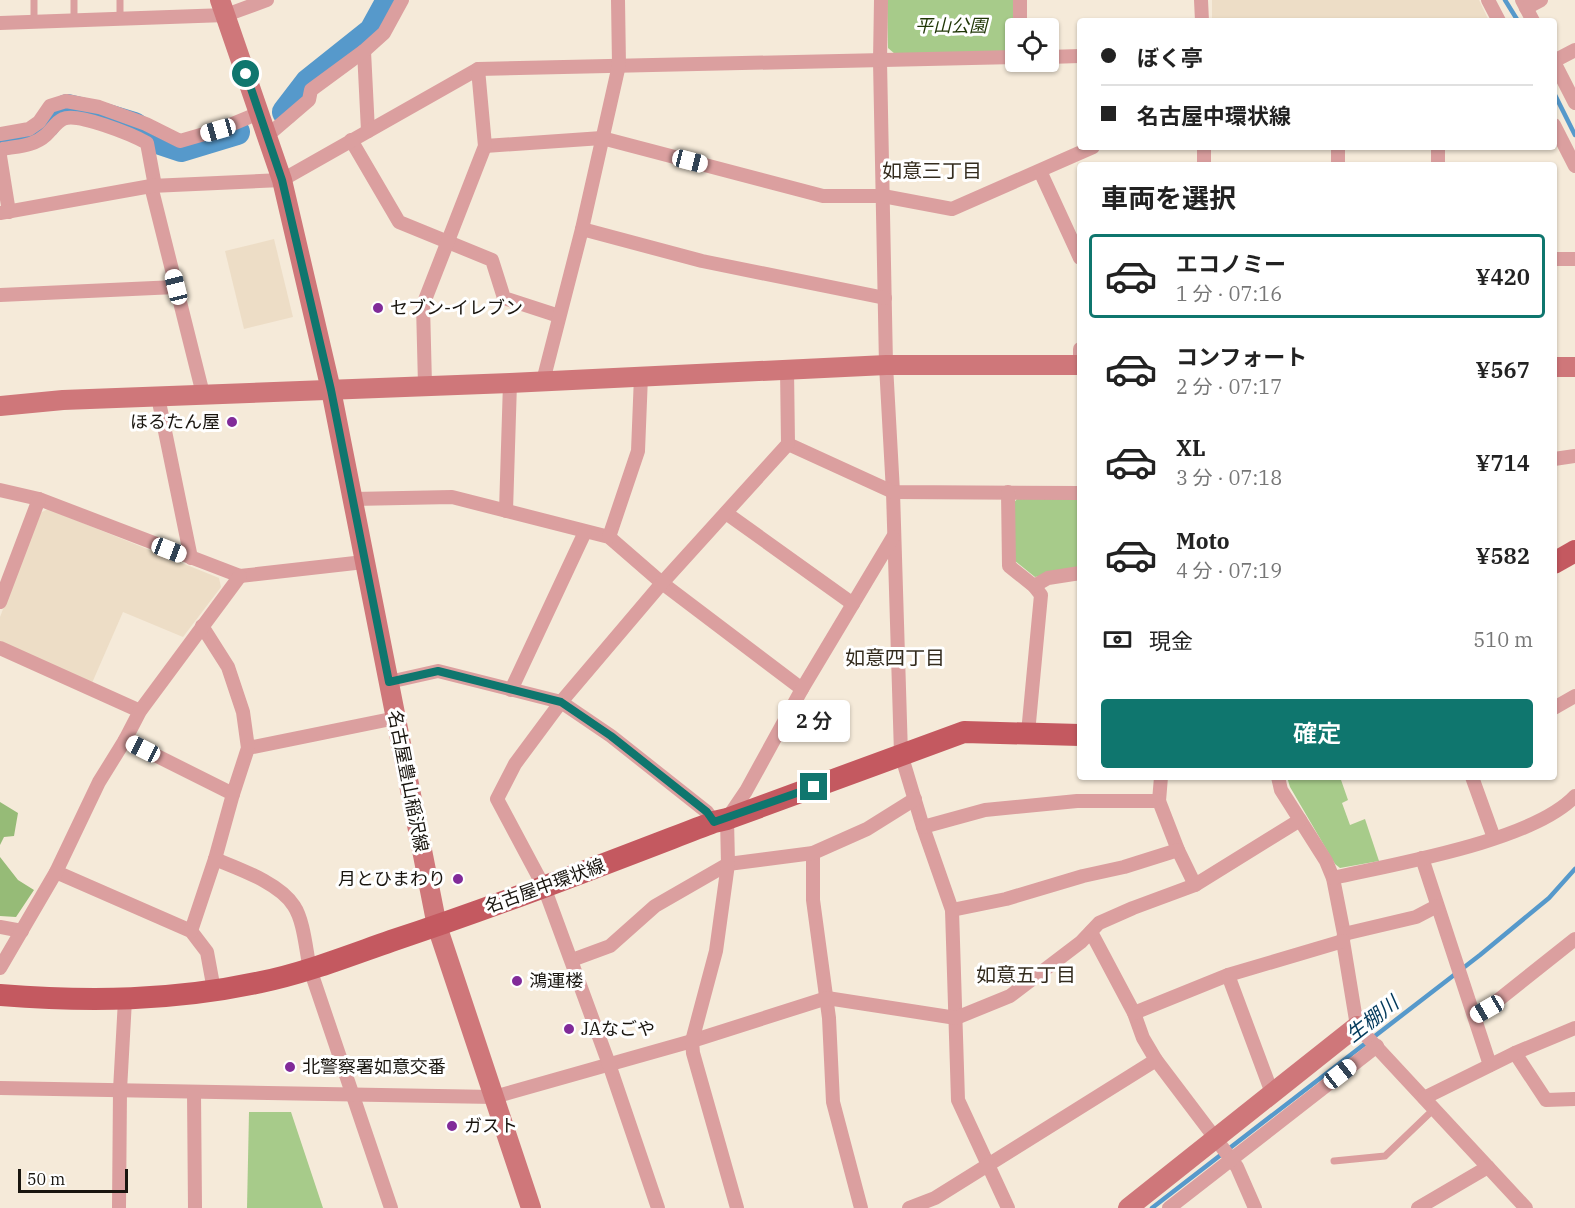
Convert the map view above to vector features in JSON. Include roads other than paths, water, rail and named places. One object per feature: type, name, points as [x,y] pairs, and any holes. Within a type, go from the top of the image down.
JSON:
[{"type":"main road","points":[[1557,561],[1575,551]]},
{"type":"main road","name":"名古屋中環状線","points":[[0,995],[125,1000],[174,997],[262,982],[310,969],[437,926],[964,732],[1077,735]]},
{"type":"street","points":[[0,22],[120,19],[223,8],[267,0]]},
{"type":"street","points":[[267,136],[309,100],[311,90],[364,51],[384,33],[402,0]]},
{"type":"street","points":[[543,381],[582,229],[619,65],[618,0]]},
{"type":"street","points":[[881,0],[880,61],[886,365],[893,492],[901,754],[923,827],[952,909],[958,1100],[1008,1208]]},
{"type":"street","points":[[1020,0],[1020,18]]},
{"type":"street","points":[[1201,0],[1202,18]]},
{"type":"street","points":[[1488,0],[1497,18]]},
{"type":"street","points":[[1531,18],[1524,4],[1541,0]]},
{"type":"street","name":"名古屋豊山稲沢線","points":[[223,8],[282,180],[331,390],[437,926],[531,1208]]},
{"type":"street","points":[[1557,59],[1575,50]]},
{"type":"street","points":[[364,51],[368,131]]},
{"type":"street","points":[[1059,57],[1077,56]]},
{"type":"street","points":[[202,394],[153,186],[147,143],[133,134],[94,122],[67,117],[59,120],[49,133],[36,143],[3,149],[0,155],[4,213],[153,186],[282,180],[478,69],[1005,57]]},
{"type":"street","points":[[1557,67],[1575,103]]},
{"type":"street","points":[[425,385],[423,305],[485,146],[478,69]]},
{"type":"street","points":[[0,134],[29,129],[39,122],[50,106],[66,101],[99,107],[146,124],[180,141],[218,130],[260,113]]},
{"type":"street","points":[[1557,131],[1575,166]]},
{"type":"street","points":[[485,146],[602,138],[823,196],[883,196],[952,209],[1086,150]]},
{"type":"street","points":[[351,140],[399,222],[492,260],[504,298],[559,316]]},
{"type":"street","points":[[1040,171],[1077,251]]},
{"type":"street","points":[[582,229],[702,261],[885,298]]},
{"type":"street","points":[[1557,259],[1575,259]]},
{"type":"street","points":[[0,295],[176,287]]},
{"type":"street","points":[[0,406],[63,399],[331,390],[886,365],[1077,365]]},
{"type":"street","points":[[1557,367],[1575,367]]},
{"type":"street","points":[[658,1208],[609,1064],[544,887],[497,799],[514,764],[561,702],[662,583],[788,444],[788,369]]},
{"type":"street","points":[[609,537],[638,451],[641,376]]},
{"type":"street","points":[[506,511],[510,382]]},
{"type":"street","points":[[158,397],[191,558]]},
{"type":"street","points":[[788,444],[893,492],[1077,493]]},
{"type":"street","points":[[1557,459],[1575,456]]},
{"type":"street","points":[[0,490],[39,499],[240,576],[364,562]]},
{"type":"street","points":[[1008,492],[1009,566],[1034,586],[1041,595],[1028,733]]},
{"type":"street","points":[[353,499],[452,496],[609,537],[662,583],[802,689]]},
{"type":"street","points":[[0,602],[39,499]]},
{"type":"street","points":[[726,513],[853,604]]},
{"type":"street","points":[[511,690],[585,532]]},
{"type":"street","points":[[721,821],[746,791],[802,689],[894,536]]},
{"type":"street","points":[[1034,586],[1048,578],[1077,573]]},
{"type":"street","points":[[0,968],[56,872],[99,782],[140,711],[240,576]]},
{"type":"street","points":[[191,931],[248,748],[243,712],[228,667],[202,626]]},
{"type":"street","points":[[0,648],[140,711]]},
{"type":"street","points":[[389,682],[438,671],[561,702],[620,743],[721,821],[728,864],[716,951],[692,1041],[693,1053],[737,1208]]},
{"type":"street","points":[[1557,706],[1575,696]]},
{"type":"street","points":[[248,748],[396,718]]},
{"type":"street","points":[[125,740],[232,794]]},
{"type":"street","points":[[1161,780],[1159,801],[1178,850],[1195,885]]},
{"type":"street","points":[[1279,780],[1281,790],[1326,861],[1333,878],[1344,937],[1368,1037],[1526,1208]]},
{"type":"street","points":[[1473,780],[1494,838]]},
{"type":"street","points":[[1333,878],[1422,858],[1530,826],[1566,806],[1575,796]]},
{"type":"street","points":[[572,960],[610,946],[655,906],[728,864],[813,854],[867,829],[915,799]]},
{"type":"street","points":[[923,827],[985,810],[1077,801],[1159,801]]},
{"type":"street","points":[[0,1088],[494,1097],[692,1041],[827,998],[956,1018],[1010,996],[1081,942],[1099,923],[1195,885],[1300,820]]},
{"type":"street","points":[[952,909],[1006,899],[1178,850]]},
{"type":"street","points":[[813,854],[813,900],[827,998],[833,1102],[861,1208]]},
{"type":"street","points":[[1422,858],[1490,1065]]},
{"type":"street","points":[[215,859],[256,876],[282,893],[295,906],[310,969],[391,1208]]},
{"type":"street","points":[[56,872],[191,931],[207,952],[214,990]]},
{"type":"street","points":[[1134,1013],[1228,975],[1344,937],[1416,917],[1437,906]]},
{"type":"street","points":[[0,927],[22,931]]},
{"type":"street","points":[[1091,932],[1156,1060],[1237,1167],[1255,1208]]},
{"type":"street","points":[[1474,1016],[1487,1009],[1575,939]]},
{"type":"street","points":[[1228,975],[1272,1093]]},
{"type":"street","points":[[119,1208],[120,1090],[125,1000]]},
{"type":"street","points":[[1424,1098],[1515,1053],[1575,1028]]},
{"type":"street","points":[[1169,1208],[1225,1151],[1272,1093],[1368,1037]]},
{"type":"street","points":[[1128,1208],[1225,1151],[1368,1037]]},
{"type":"street","points":[[1515,1053],[1546,1100],[1575,1099]]},
{"type":"street","points":[[909,1208],[935,1198],[1156,1060]]},
{"type":"street","points":[[194,1093],[195,1208]]},
{"type":"street","points":[[1418,1208],[1488,1167]]},
{"type":"lane","points":[[34,0],[34,21]]},
{"type":"lane","points":[[74,0],[74,20]]},
{"type":"lane","points":[[120,0],[120,19]]},
{"type":"lane","points":[[1334,1161],[1385,1156],[1434,1109]]},
{"type":"waterway","points":[[285,112],[308,82],[372,31],[389,0]]},
{"type":"waterway","name":"生棚川","points":[[1505,0],[1516,18]]},
{"type":"waterway","name":"生棚川","points":[[1557,99],[1575,135]]},
{"type":"waterway","points":[[0,143],[32,136],[47,125],[54,114],[67,107],[134,125],[160,142],[181,149],[237,132]]},
{"type":"waterway","name":"生棚川","points":[[1152,1208],[1480,955],[1549,898],[1575,869]]},
{"type":"place","name":"セブン-イレブン","points":[[378,308]]},
{"type":"place","name":"ほるたん屋","points":[[232,422]]},
{"type":"place","name":"月とひまわり","points":[[458,879]]},
{"type":"place","name":"鴻運楼","points":[[517,981]]},
{"type":"place","name":"JAなごや","points":[[569,1029]]},
{"type":"place","name":"北警察署如意交番","points":[[290,1067]]},
{"type":"place","name":"ガスト","points":[[452,1126]]},
{"type":"district","name":"如意三丁目","points":[[932,171]]},
{"type":"district","name":"如意四丁目","points":[[895,658]]},
{"type":"district","name":"如意五丁目","points":[[1026,975]]},
{"type":"park label","name":"平山公園","points":[[951,26]]}]
